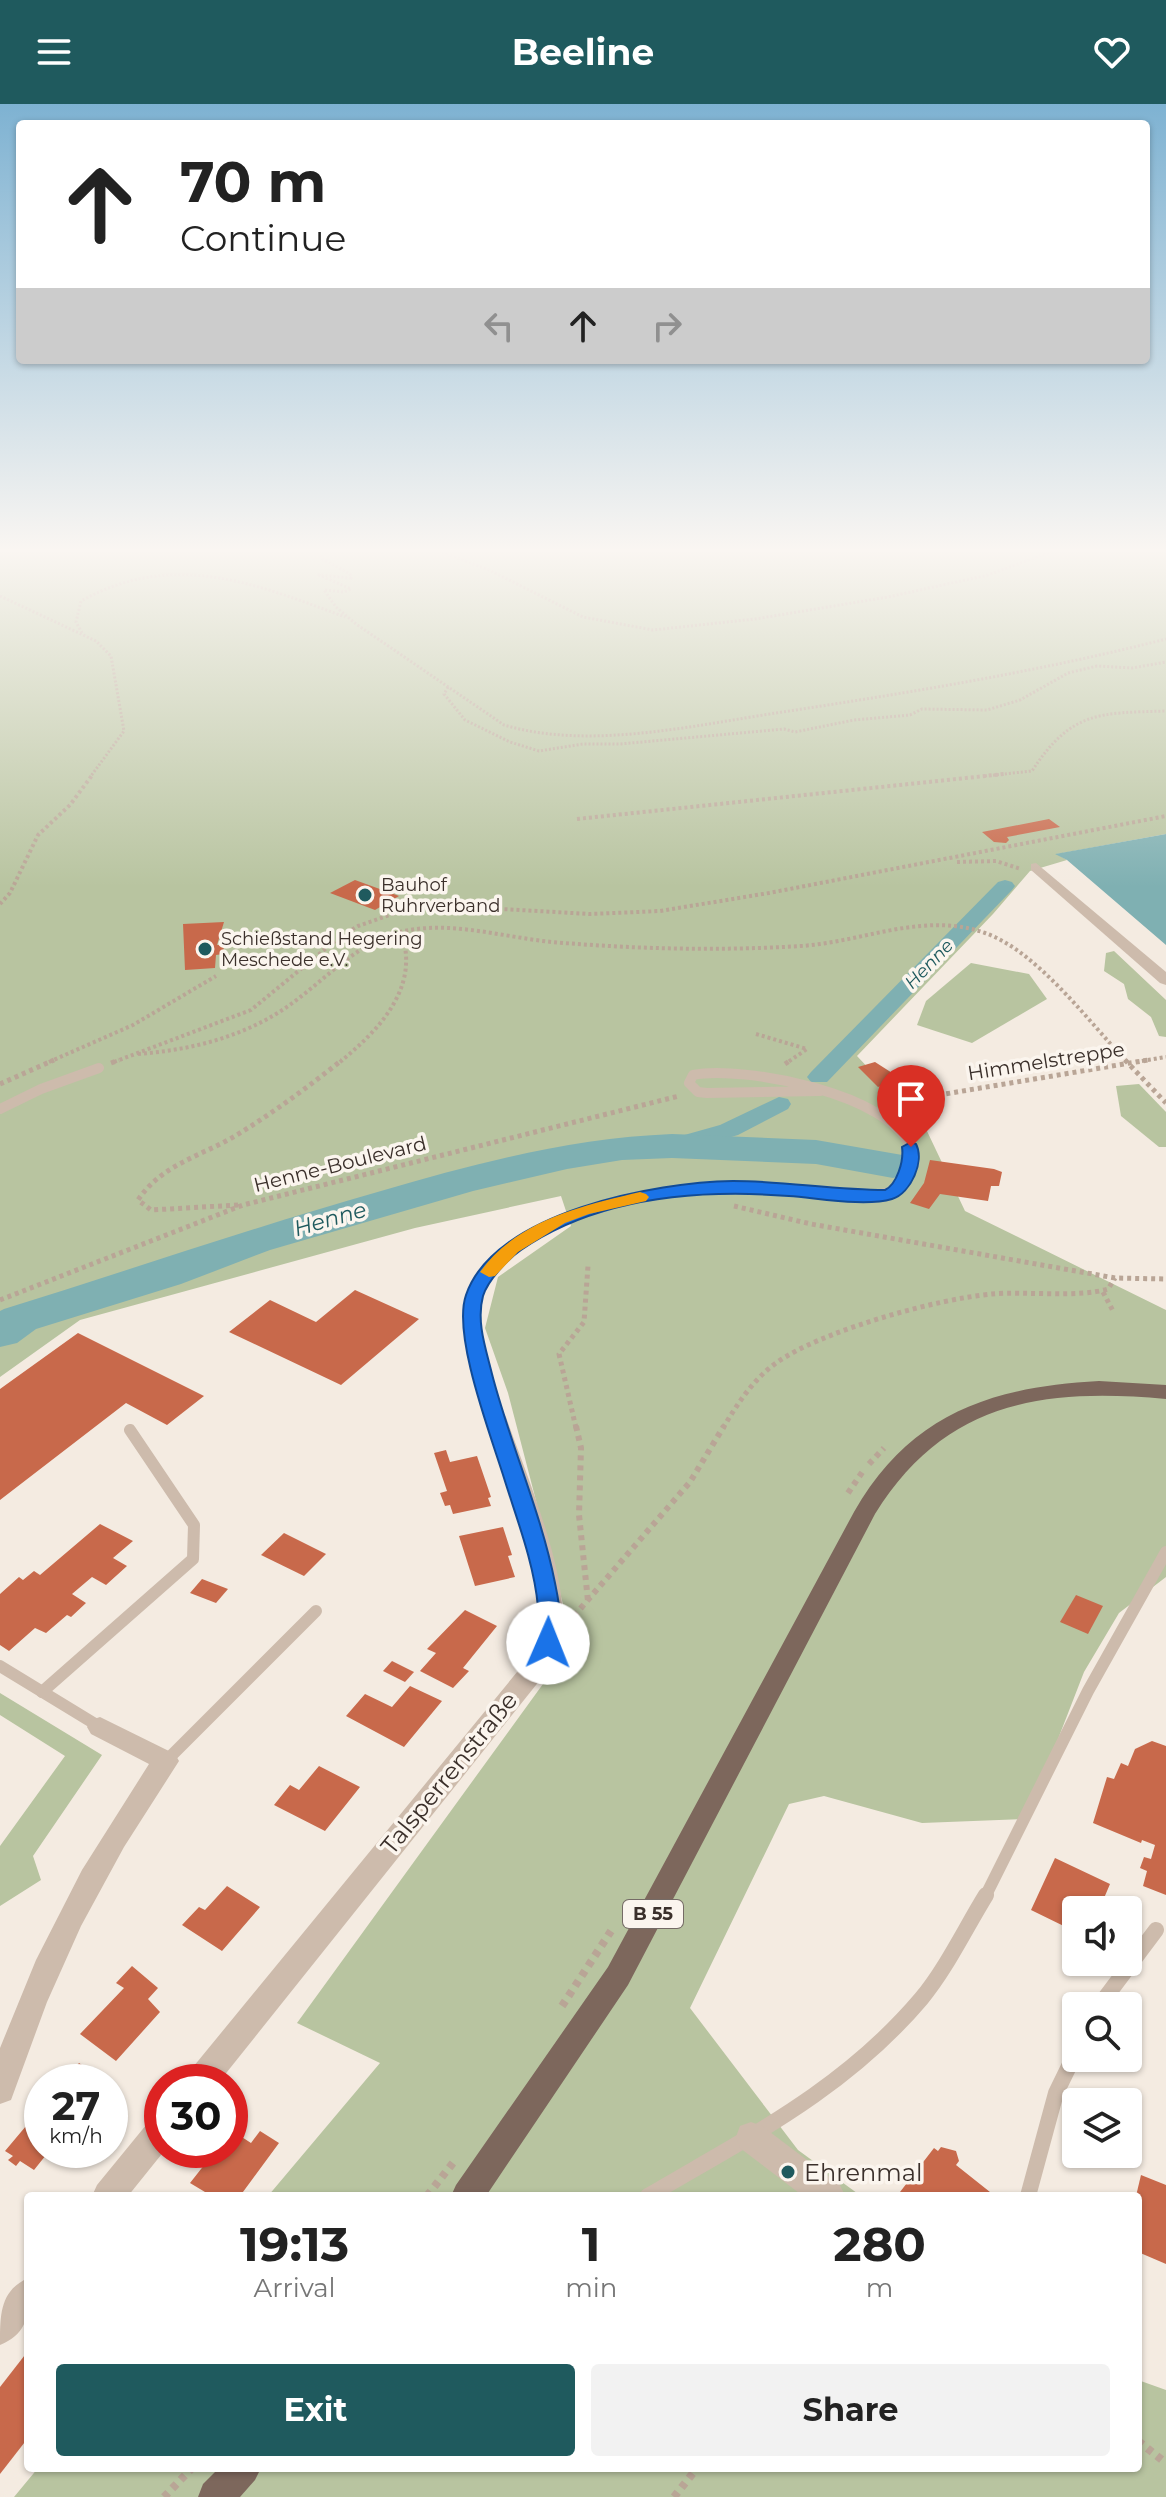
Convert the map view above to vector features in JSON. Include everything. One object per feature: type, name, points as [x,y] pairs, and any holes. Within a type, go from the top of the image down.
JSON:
[{"type":"main road","name":"B 55","points":[[470,2192],[618,1976],[865,1512],[899,1463],[924,1440],[950,1423],[1003,1402],[1076,1389],[1166,1392]]},
{"type":"main road","points":[[216,2497],[239,2472]]},
{"type":"street","points":[[1036,867],[1166,980]]},
{"type":"street","points":[[495,1417],[540,1560],[549,1608],[548,1643]]},
{"type":"street","name":"Talsperrenstraße","points":[[215,2064],[531,1673],[548,1643]]},
{"type":"street","points":[[0,2090],[51,1954],[107,1847],[166,1761],[100,1727]]},
{"type":"street","points":[[751,2137],[824,2192]]},
{"type":"street","points":[[111,2192],[144,2151]]},
{"type":"street","points":[[0,2328],[24,2299]]},
{"type":"lane","points":[[0,1109],[55,1083],[99,1068]]},
{"type":"lane","points":[[495,1417],[472,1331],[472,1304],[491,1268],[535,1232],[584,1210],[682,1191],[744,1186],[878,1196],[893,1193],[902,1183],[912,1154],[904,1137],[885,1118],[857,1104],[820,1091],[778,1078],[708,1071],[690,1079],[691,1086],[698,1092],[820,1091]]},
{"type":"lane","points":[[42,1692],[193,1559],[194,1525],[130,1430]]},
{"type":"lane","points":[[655,2192],[819,2095],[879,2045],[923,1997],[996,1880],[1088,1691],[1166,1552]]},
{"type":"lane","points":[[166,1761],[316,1611]]},
{"type":"lane","points":[[0,1666],[100,1727]]},
{"type":"lane","points":[[1107,1992],[1156,1930]]},
{"type":"lane","points":[[1029,2192],[1056,2093],[1066,2072]]},
{"type":"path","points":[[0,904],[10,893],[38,835],[70,805],[124,731],[112,663]]},
{"type":"path","points":[[413,663],[504,725],[518,731],[564,736],[636,733],[946,687],[1072,663]]},
{"type":"path","points":[[448,687],[444,694],[465,720],[510,742],[539,751],[695,735],[713,737],[784,729],[795,732],[854,720],[910,715],[922,709],[987,710],[1020,700],[1068,673],[1097,666],[1132,668],[1162,663]]},
{"type":"path","points":[[577,819],[955,777],[1021,774],[1032,771],[1047,747],[1069,728],[1092,720],[1166,711]]},
{"type":"path","points":[[99,1068],[251,1010],[270,998],[306,962],[333,941],[366,922],[399,911],[464,904],[583,914],[643,912],[704,905],[1166,816]]},
{"type":"path","points":[[1151,820],[1161,826]]},
{"type":"path","points":[[924,865],[996,861],[1055,884]]},
{"type":"path","points":[[138,1054],[186,1049],[265,1020],[298,999],[349,955],[375,940],[401,932],[446,927],[577,943],[762,948],[854,940],[924,925],[955,926],[1009,942],[1030,958],[1166,1103]]},
{"type":"path","points":[[243,1205],[151,1210],[138,1200],[156,1177],[231,1138],[294,1095],[341,1060],[386,1017],[398,999],[408,959],[408,946],[401,932]]},
{"type":"path","points":[[0,1084],[133,1025],[216,976]]},
{"type":"path","points":[[756,1034],[807,1049],[779,1069],[785,1070],[778,1078]]},
{"type":"path","name":"Himmelstreppe","points":[[883,1104],[1166,1057]]},
{"type":"path","name":"Henne-Boulevard","points":[[0,1300],[243,1205],[698,1092]]},
{"type":"path","points":[[731,1206],[811,1224],[1115,1278],[1166,1279]]},
{"type":"path","points":[[588,1266],[584,1322],[559,1354],[581,1448],[579,1515],[588,1602]]},
{"type":"path","points":[[548,1643],[588,1602],[690,1482],[744,1393],[786,1356],[853,1328],[939,1303],[1016,1292],[1103,1292],[1115,1278]]},
{"type":"path","points":[[1103,1292],[1113,1311]]},
{"type":"path","points":[[1142,2444],[1166,2463]]},
{"type":"path","points":[[164,2497],[188,2472]]},
{"type":"path","points":[[674,2497],[694,2472]]},
{"type":"green space","points":[[0,663],[1166,663],[1166,834],[1057,854],[1067,860],[1030,871],[857,1056],[926,1129],[965,1211],[1166,1310],[1166,1577],[1119,1613],[1084,1672],[1027,1819],[922,1823],[824,1796],[789,1804],[690,2008],[798,2150],[856,2192],[271,2192],[380,2063],[297,2023],[556,1666],[565,1612],[508,1393],[485,1328],[498,1277],[571,1226],[561,1196],[415,1228],[80,1320],[0,1377]]},
{"type":"green space","points":[[1114,951],[1166,1000],[1166,1037],[1159,1036],[1151,1017],[1128,999],[1124,984],[1104,971],[1106,953]]},
{"type":"green space","points":[[971,963],[1029,974],[1047,999],[972,1043],[917,1025],[926,1001]]},
{"type":"green space","points":[[1139,1084],[1166,1112],[1166,1147],[1159,1147],[1121,1116],[1116,1086]]},
{"type":"green space","points":[[0,1693],[102,1755],[33,1856],[41,1880],[0,1906],[0,1846],[65,1756],[0,1715]]},
{"type":"green space","points":[[1142,2381],[1166,2390],[1166,2497],[14,2497],[35,2472],[1142,2472]]},
{"type":"water","points":[[1166,834],[1166,945],[1067,860],[1055,854]]},
{"type":"building","points":[[1049,819],[1060,827],[1007,837],[1009,840],[1006,843],[994,842],[982,832]]},
{"type":"building","name":"Bauhof Ruhrverband","points":[[355,880],[399,896],[375,910],[330,893]]},
{"type":"building","name":"Schießstand Hegering Meschede e.V.","points":[[224,922],[217,945],[224,945],[223,954],[216,955],[215,968],[185,970],[183,924]]},
{"type":"building","points":[[875,1062],[900,1078],[878,1087],[858,1067]]},
{"type":"building","points":[[930,1160],[1002,1172],[999,1186],[991,1186],[988,1201],[940,1194],[929,1209],[910,1203],[924,1183]]},
{"type":"building","points":[[355,1290],[419,1319],[341,1385],[229,1332],[270,1300],[316,1322]]},
{"type":"building","points":[[78,1333],[204,1396],[167,1425],[126,1403],[0,1500],[0,1389]]},
{"type":"building","points":[[446,1450],[450,1462],[477,1456],[491,1497],[488,1498],[491,1506],[453,1514],[450,1505],[445,1506],[440,1493],[447,1491],[434,1453]]},
{"type":"building","points":[[100,1524],[133,1541],[113,1558],[127,1566],[106,1585],[92,1577],[72,1594],[86,1603],[46,1633],[35,1628],[9,1651],[0,1645],[0,1594],[19,1577],[23,1580],[34,1571],[40,1575]]},
{"type":"building","points":[[503,1527],[515,1577],[475,1586],[459,1536]]},
{"type":"building","points":[[284,1533],[326,1554],[304,1576],[261,1555]]},
{"type":"building","points":[[202,1579],[228,1589],[216,1603],[190,1593]]},
{"type":"building","points":[[1076,1595],[1103,1606],[1088,1634],[1060,1622]]},
{"type":"building","points":[[465,1610],[497,1626],[463,1668],[469,1671],[453,1688],[420,1671],[436,1653],[427,1649]]},
{"type":"building","points":[[392,1661],[414,1672],[405,1682],[383,1671]]},
{"type":"building","points":[[410,1686],[442,1701],[404,1747],[346,1716],[365,1694],[392,1707]]},
{"type":"building","points":[[1152,1741],[1166,1746],[1166,1895],[1143,1886],[1147,1871],[1140,1868],[1144,1857],[1151,1859],[1155,1845],[1142,1840],[1141,1843],[1093,1823],[1107,1777],[1114,1779],[1121,1763],[1128,1766],[1135,1749]]},
{"type":"building","points":[[319,1766],[360,1787],[325,1831],[274,1805],[290,1785],[299,1790]]},
{"type":"building","points":[[1055,1858],[1110,1884],[1105,1896],[1062,1896],[1062,1925],[1031,1910]]},
{"type":"building","points":[[227,1886],[260,1907],[222,1951],[182,1925],[199,1907],[205,1910]]},
{"type":"building","points":[[132,1966],[158,1988],[148,1999],[160,2012],[116,2061],[80,2034],[124,1988],[116,1983]]},
{"type":"building","points":[[24,2128],[24,2164],[20,2161],[16,2166],[8,2160],[13,2156],[5,2151]]},
{"type":"building","points":[[260,2131],[279,2143],[243,2192],[205,2192],[190,2183],[202,2168],[248,2168],[248,2141],[251,2143]]},
{"type":"building","points":[[941,2147],[956,2151],[959,2161],[956,2165],[990,2192],[900,2192],[934,2148],[938,2151]]},
{"type":"building","points":[[1141,2175],[1166,2185],[1166,2264],[1142,2254],[1142,2192],[1137,2192]]},
{"type":"building","points":[[24,2356],[24,2443],[0,2474],[0,2387]]},
{"type":"waterway","name":"Henne","points":[[819,1077],[1005,886]]},
{"type":"waterway","name":"Henne","points":[[672,1146],[729,1130],[779,1104]]},
{"type":"waterway","name":"Henne","points":[[0,1332],[20,1319],[165,1274],[254,1241],[461,1181],[567,1156],[622,1148],[672,1146],[816,1152],[893,1165]]},
{"type":"slow traffic","points":[[489,1272],[512,1248],[559,1220],[584,1210],[640,1197]]},
{"type":"place","name":"Bauhof Ruhrverband","points":[[365,895]]},
{"type":"place","name":"Schießstand Hegering Meschede e.V.","points":[[205,949]]},
{"type":"place","name":"Ehrenmal","points":[[788,2172]]},
{"type":"route","points":[[548,1643],[549,1608],[540,1560],[488,1396],[472,1331],[474,1296],[491,1268],[512,1248],[559,1220],[584,1210],[638,1198],[732,1186],[842,1195],[888,1195],[898,1190],[902,1183],[912,1154],[911,1147]]}]
